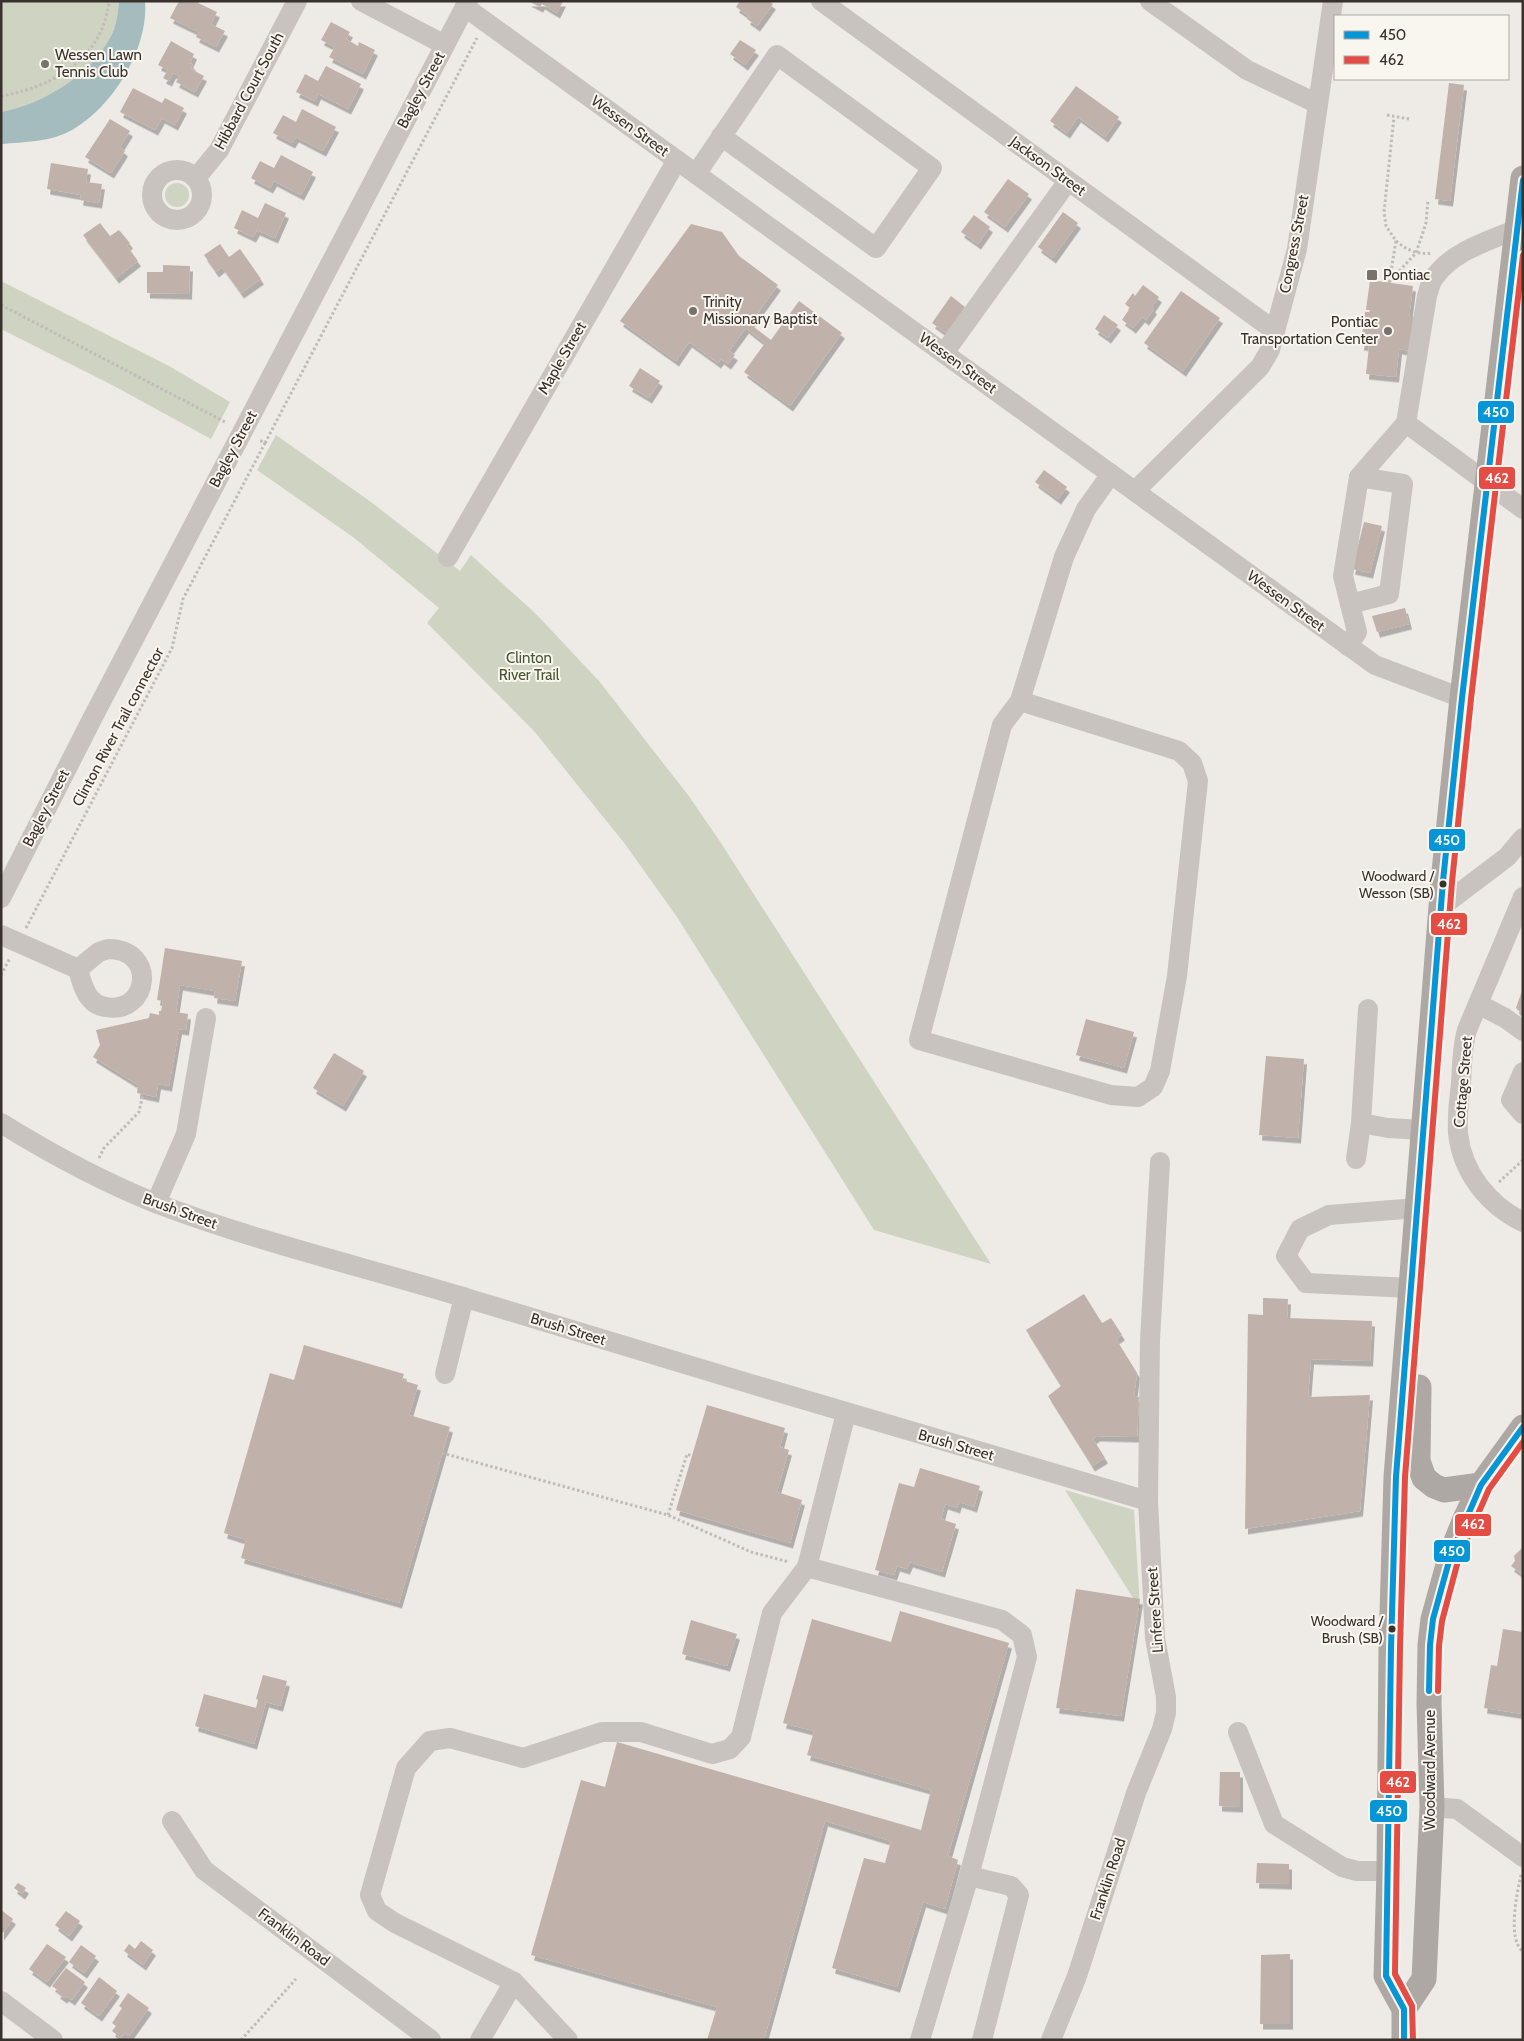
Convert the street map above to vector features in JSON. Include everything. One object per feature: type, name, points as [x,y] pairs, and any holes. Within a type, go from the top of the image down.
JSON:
[{"type":"main road","points":[[1404,2040],[1404,2009],[1386,1976],[1389,1871],[1390,1648],[1396,1477],[1441,907],[1462,698],[1520,217],[1523,178]]},
{"type":"main road","points":[[1412,1288],[1419,1348],[1418,1461],[1424,1478],[1434,1486],[1444,1490],[1481,1485]]},
{"type":"main road","name":"Woodward Avenue","points":[[1404,2009],[1424,1979],[1432,1807],[1429,1703],[1430,1645],[1433,1619],[1451,1554],[1481,1485],[1523,1427]]},
{"type":"street","name":"Hibbard Court South","points":[[196,178],[219,150],[297,1]]},
{"type":"street","points":[[361,1],[445,45]]},
{"type":"street","name":"Jackson Street","points":[[821,1],[1275,331]]},
{"type":"street","points":[[1150,1],[1247,70],[1318,104]]},
{"type":"street","name":"Congress Street","points":[[1135,492],[1260,367],[1266,358],[1297,249],[1333,1]]},
{"type":"street","name":"Bagley Street","points":[[1,898],[92,719],[467,4]]},
{"type":"street","name":"Wessen Street","points":[[467,4],[696,174],[1375,665],[1462,698]]},
{"type":"street","points":[[696,174],[721,136],[777,55],[932,168],[876,248],[721,136]]},
{"type":"street","name":"Maple Street","points":[[448,557],[677,160]]},
{"type":"street","points":[[944,354],[1068,181]]},
{"type":"street","points":[[1348,646],[1357,632],[1343,576],[1359,477],[1406,423],[1426,296],[1433,278],[1447,264],[1464,252],[1520,217]]},
{"type":"street","points":[[1406,423],[1523,509]]},
{"type":"street","points":[[1020,701],[1179,751],[1192,763],[1198,781],[1177,976],[1160,1071],[1153,1087],[1138,1097],[1111,1095],[918,1040],[1002,725],[1020,701],[1064,557],[1086,509],[1111,474]]},
{"type":"street","points":[[1350,604],[1389,594],[1403,484],[1359,477]]},
{"type":"street","points":[[1441,907],[1501,862],[1523,838]]},
{"type":"street","name":"Cottage Street","points":[[1523,897],[1515,940],[1478,1004],[1464,1044],[1458,1118],[1461,1147],[1466,1163],[1474,1178],[1485,1194],[1503,1210],[1523,1222]]},
{"type":"street","points":[[10,939],[78,969]]},
{"type":"street","points":[[1478,1004],[1506,1018],[1523,1031]]},
{"type":"street","points":[[1356,1159],[1361,1124],[1368,1009]]},
{"type":"street","points":[[156,1203],[186,1134],[206,1018]]},
{"type":"street","points":[[1523,1072],[1511,1100],[1523,1114]]},
{"type":"street","name":"Brush Street","points":[[1,1123],[84,1170],[156,1203],[219,1225],[846,1413],[1148,1501]]},
{"type":"street","points":[[1361,1124],[1423,1130]]},
{"type":"street","name":"Linfere Street","points":[[1160,1162],[1150,1340],[1148,1501],[1155,1638],[1166,1697],[1165,1719]]},
{"type":"street","points":[[1412,1288],[1306,1282],[1286,1256],[1300,1229],[1329,1215],[1417,1208]]},
{"type":"street","points":[[445,1374],[464,1297]]},
{"type":"street","points":[[568,2040],[514,1982],[395,1923],[377,1911],[370,1895],[406,1768],[430,1741],[450,1738],[523,1758],[602,1732],[640,1732],[712,1754],[730,1749],[741,1737],[772,1613],[807,1567],[846,1413]]},
{"type":"street","points":[[807,1567],[1002,1620],[1022,1634],[1027,1657],[969,1876],[920,2040]]},
{"type":"street","name":"Franklin Road","points":[[1051,2040],[1077,1976],[1136,1793],[1159,1739],[1165,1719]]},
{"type":"street","points":[[1238,1732],[1274,1824],[1342,1867],[1357,1872],[1389,1871]]},
{"type":"street","points":[[1432,1807],[1457,1809],[1522,1865]]},
{"type":"street","name":"Franklin Road","points":[[172,1821],[204,1870],[431,2040]]},
{"type":"street","points":[[969,1876],[1011,1886],[1019,1895],[982,2040]]},
{"type":"street","points":[[480,2040],[514,1982]]},
{"type":"street","points":[[1,2001],[52,2040]]},
{"type":"path","points":[[1,96],[17,94],[50,80],[69,69],[87,54],[96,43],[102,30],[109,1]]},
{"type":"path","name":"Clinton River Trail connector","points":[[1,975],[10,939],[172,648],[183,599],[477,38]]},
{"type":"path","points":[[1387,115],[1409,118]]},
{"type":"path","points":[[1394,116],[1384,212],[1386,226],[1396,241],[1403,247],[1416,253]]},
{"type":"path","points":[[1396,241],[1389,283],[1416,253],[1426,223],[1428,200]]},
{"type":"path","points":[[1,305],[229,424]]},
{"type":"path","points":[[254,437],[265,442]]},
{"type":"path","points":[[97,1162],[104,1148],[139,1112],[143,1094]]},
{"type":"path","points":[[1485,1194],[1523,1160]]},
{"type":"path","points":[[442,1453],[668,1515],[751,1552],[807,1567]]},
{"type":"path","points":[[668,1515],[687,1454],[692,1456]]},
{"type":"path","points":[[1522,1865],[1514,1925],[1520,1949],[1523,1952]]},
{"type":"path","points":[[241,2040],[296,1979]]},
{"type":"green space","name":"Wessen Lawn Tennis Club","points":[[1,1],[119,1],[112,34],[101,52],[90,64],[77,76],[48,95],[17,108],[1,112]]},
{"type":"green space","points":[[177,183],[185,187],[189,195],[185,203],[177,207],[169,203],[165,195],[169,187]]},
{"type":"green space","points":[[1,281],[169,366],[230,402],[211,439],[114,386],[1,329]]},
{"type":"green space","name":"Clinton River Trail","points":[[276,435],[371,502],[460,571],[471,555],[536,614],[599,681],[688,795],[719,840],[991,1264],[874,1230],[677,917],[625,844],[534,731],[427,623],[439,608],[353,537],[257,470]]},
{"type":"green space","points":[[1065,1490],[1134,1510],[1140,1609]]},
{"type":"water","points":[[119,1],[145,1],[145,19],[141,38],[125,74],[101,107],[87,120],[64,134],[38,141],[1,144],[1,112],[17,108],[48,95],[77,76],[90,64],[101,52],[112,34]]},
{"type":"building","points":[[179,1],[199,1],[198,3],[217,12],[211,24],[225,31],[216,47],[196,37],[199,32],[170,18]]},
{"type":"building","points":[[528,1],[563,1],[557,13],[542,4],[540,7]]},
{"type":"building","points":[[740,1],[769,1],[773,4],[757,26],[747,19],[749,16],[736,7]]},
{"type":"building","points":[[331,22],[350,32],[346,39],[358,46],[359,42],[375,50],[363,74],[329,57],[335,47],[321,40]]},
{"type":"building","points":[[740,40],[756,50],[745,65],[730,54]]},
{"type":"building","points":[[171,41],[194,54],[190,63],[193,65],[191,69],[204,76],[195,92],[176,82],[180,76],[173,73],[169,81],[163,78],[168,70],[158,65]]},
{"type":"building","points":[[326,66],[361,84],[348,109],[318,94],[315,101],[296,92],[305,74],[318,81]]},
{"type":"building","points":[[1449,83],[1464,85],[1450,201],[1435,199]]},
{"type":"building","points":[[1076,86],[1119,117],[1105,137],[1078,117],[1067,133],[1050,121]]},
{"type":"building","points":[[133,88],[162,103],[165,98],[184,108],[175,125],[162,118],[155,130],[120,112]]},
{"type":"building","points":[[302,109],[336,127],[323,151],[296,137],[292,143],[273,133],[283,115],[296,122]]},
{"type":"building","points":[[110,119],[130,131],[120,147],[125,151],[111,173],[85,157]]},
{"type":"building","points":[[281,155],[313,172],[301,195],[274,181],[270,188],[251,178],[260,161],[274,168]]},
{"type":"building","points":[[51,163],[88,169],[86,182],[102,184],[99,203],[80,200],[81,195],[47,189]]},
{"type":"building","points":[[1008,179],[1029,194],[1005,227],[984,212]]},
{"type":"building","points":[[265,203],[286,213],[275,238],[257,230],[253,237],[234,228],[242,210],[258,218]]},
{"type":"building","points":[[1063,212],[1078,223],[1053,258],[1038,247]]},
{"type":"building","points":[[974,215],[990,227],[978,244],[961,232]]},
{"type":"building","points":[[100,223],[110,236],[119,230],[130,243],[127,246],[138,261],[116,278],[83,235]]},
{"type":"building","name":"Trinity Missionary Baptist","points":[[691,224],[722,232],[739,256],[778,285],[750,324],[771,340],[799,301],[842,333],[790,406],[744,372],[765,343],[746,328],[729,351],[735,355],[728,364],[721,359],[718,363],[689,342],[676,361],[620,321]]},
{"type":"building","points":[[220,244],[229,257],[240,249],[261,279],[241,293],[222,267],[216,272],[204,255]]},
{"type":"building","points":[[163,265],[190,266],[189,294],[147,293],[147,272],[163,272]]},
{"type":"building","name":"Pontiac Transportation Center","points":[[1370,280],[1413,286],[1409,317],[1415,317],[1411,351],[1399,349],[1396,377],[1366,374],[1369,346],[1361,345],[1365,312],[1370,312],[1370,310],[1366,310]]},
{"type":"building","points":[[1143,285],[1159,297],[1152,307],[1154,309],[1146,320],[1142,317],[1133,328],[1122,320],[1130,308],[1125,304],[1133,293],[1135,296]]},
{"type":"building","points":[[1181,291],[1220,318],[1183,371],[1144,343]]},
{"type":"building","points":[[951,296],[965,307],[946,333],[932,323]]},
{"type":"building","points":[[1104,315],[1118,325],[1108,338],[1095,329]]},
{"type":"building","points":[[640,368],[660,381],[649,398],[629,386]]},
{"type":"building","points":[[1044,470],[1067,487],[1058,499],[1035,482]]},
{"type":"building","points":[[1364,522],[1382,526],[1370,573],[1352,569]]},
{"type":"building","points":[[1405,608],[1409,624],[1377,632],[1372,616]]},
{"type":"building","points":[[165,948],[242,961],[235,1001],[214,998],[215,991],[180,985],[176,1012],[188,1014],[186,1030],[179,1029],[169,1086],[158,1084],[156,1097],[137,1093],[138,1085],[93,1057],[100,1045],[96,1030],[149,1018],[150,1013],[159,1015],[163,1001],[157,1000]]},
{"type":"building","points":[[1523,988],[1523,1015],[1516,1008]]},
{"type":"building","points":[[1086,1019],[1134,1032],[1124,1068],[1076,1055]]},
{"type":"building","points":[[334,1053],[364,1071],[343,1106],[313,1088]]},
{"type":"building","points":[[1266,1056],[1304,1059],[1298,1138],[1259,1135]]},
{"type":"building","points":[[1084,1294],[1102,1323],[1111,1318],[1122,1335],[1116,1339],[1137,1373],[1134,1396],[1139,1397],[1137,1437],[1097,1436],[1093,1439],[1105,1458],[1092,1466],[1048,1396],[1061,1386],[1026,1330]]},
{"type":"building","points":[[1263,1298],[1288,1299],[1287,1318],[1372,1321],[1370,1361],[1311,1359],[1308,1397],[1370,1395],[1360,1511],[1245,1529],[1248,1314],[1263,1315]]},
{"type":"building","points":[[304,1345],[404,1374],[402,1380],[418,1385],[409,1415],[450,1427],[399,1603],[241,1558],[246,1540],[224,1533],[270,1373],[294,1380]]},
{"type":"building","points":[[707,1405],[785,1428],[780,1447],[789,1450],[777,1492],[802,1500],[790,1543],[676,1510]]},
{"type":"building","points":[[920,1468],[980,1486],[974,1507],[959,1502],[957,1508],[945,1504],[941,1519],[956,1524],[942,1572],[910,1562],[907,1569],[897,1566],[894,1575],[875,1570],[899,1483],[914,1487]]},
{"type":"building","points":[[1523,1547],[1523,1575],[1511,1566],[1515,1561],[1514,1556]]},
{"type":"building","points":[[1076,1589],[1140,1599],[1121,1716],[1056,1708]]},
{"type":"building","points":[[900,1611],[1009,1643],[948,1856],[958,1860],[945,1909],[923,1902],[897,1987],[832,1968],[864,1858],[885,1863],[891,1841],[825,1821],[764,2040],[707,2040],[717,2007],[531,1955],[581,1780],[605,1787],[617,1742],[921,1830],[931,1790],[807,1755],[814,1731],[783,1723],[812,1619],[891,1642]]},
{"type":"building","points":[[691,1620],[737,1634],[727,1666],[682,1654]]},
{"type":"building","points":[[1503,1629],[1523,1632],[1523,1714],[1484,1708],[1491,1665],[1497,1666]]},
{"type":"building","points":[[263,1675],[287,1681],[280,1706],[266,1702],[254,1744],[195,1726],[204,1694],[256,1708],[258,1700],[256,1699]]},
{"type":"building","points":[[1220,1772],[1240,1772],[1240,1807],[1219,1806]]},
{"type":"building","points":[[1257,1863],[1289,1864],[1289,1884],[1256,1883]]},
{"type":"building","points":[[18,1883],[26,1888],[22,1894],[14,1888]]},
{"type":"building","points":[[1,1910],[13,1919],[1,1935]]},
{"type":"building","points":[[66,1911],[80,1921],[69,1936],[55,1925]]},
{"type":"building","points":[[141,1941],[153,1950],[143,1965],[124,1951],[129,1944],[135,1949]]},
{"type":"building","points":[[47,1944],[66,1957],[47,1982],[29,1969]]},
{"type":"building","points":[[81,1945],[96,1956],[84,1973],[69,1962]]},
{"type":"building","points":[[1290,1954],[1290,2024],[1260,2024],[1261,1955]]},
{"type":"building","points":[[66,1968],[85,1982],[72,2000],[66,1996],[64,1998],[52,1986]]},
{"type":"building","points":[[99,1977],[117,1991],[99,2016],[81,2003]]},
{"type":"building","points":[[128,1993],[149,2008],[129,2036],[125,2033],[121,2038],[112,2031],[116,2026],[112,2023],[122,2008],[119,2006]]},
{"type":"transit line","name":"450","points":[[1404,2040],[1404,2009],[1386,1976],[1391,1648],[1396,1477],[1443,881],[1462,698],[1523,180]]},
{"type":"transit line","name":"462","points":[[1413,2040],[1412,2006],[1395,1974],[1400,1648],[1405,1477],[1452,882],[1471,699],[1523,255]]},
{"type":"transit line","name":"450","points":[[1429,1691],[1430,1645],[1433,1619],[1451,1554],[1481,1485],[1523,1427]]},
{"type":"transit line","name":"462","points":[[1438,1691],[1439,1646],[1442,1621],[1459,1557],[1489,1489],[1523,1442]]},
{"type":"place","name":"Wessen Lawn Tennis Club","points":[[45,64]]},
{"type":"place","name":"Pontiac","points":[[1372,275]]},
{"type":"place","name":"Trinity Missionary Baptist","points":[[693,311]]},
{"type":"place","name":"Pontiac Transportation Center","points":[[1388,331]]},
{"type":"place","name":"Woodward / Wesson (SB)","points":[[1443,884]]},
{"type":"place","name":"Woodward / Brush (SB)","points":[[1392,1629]]}]
